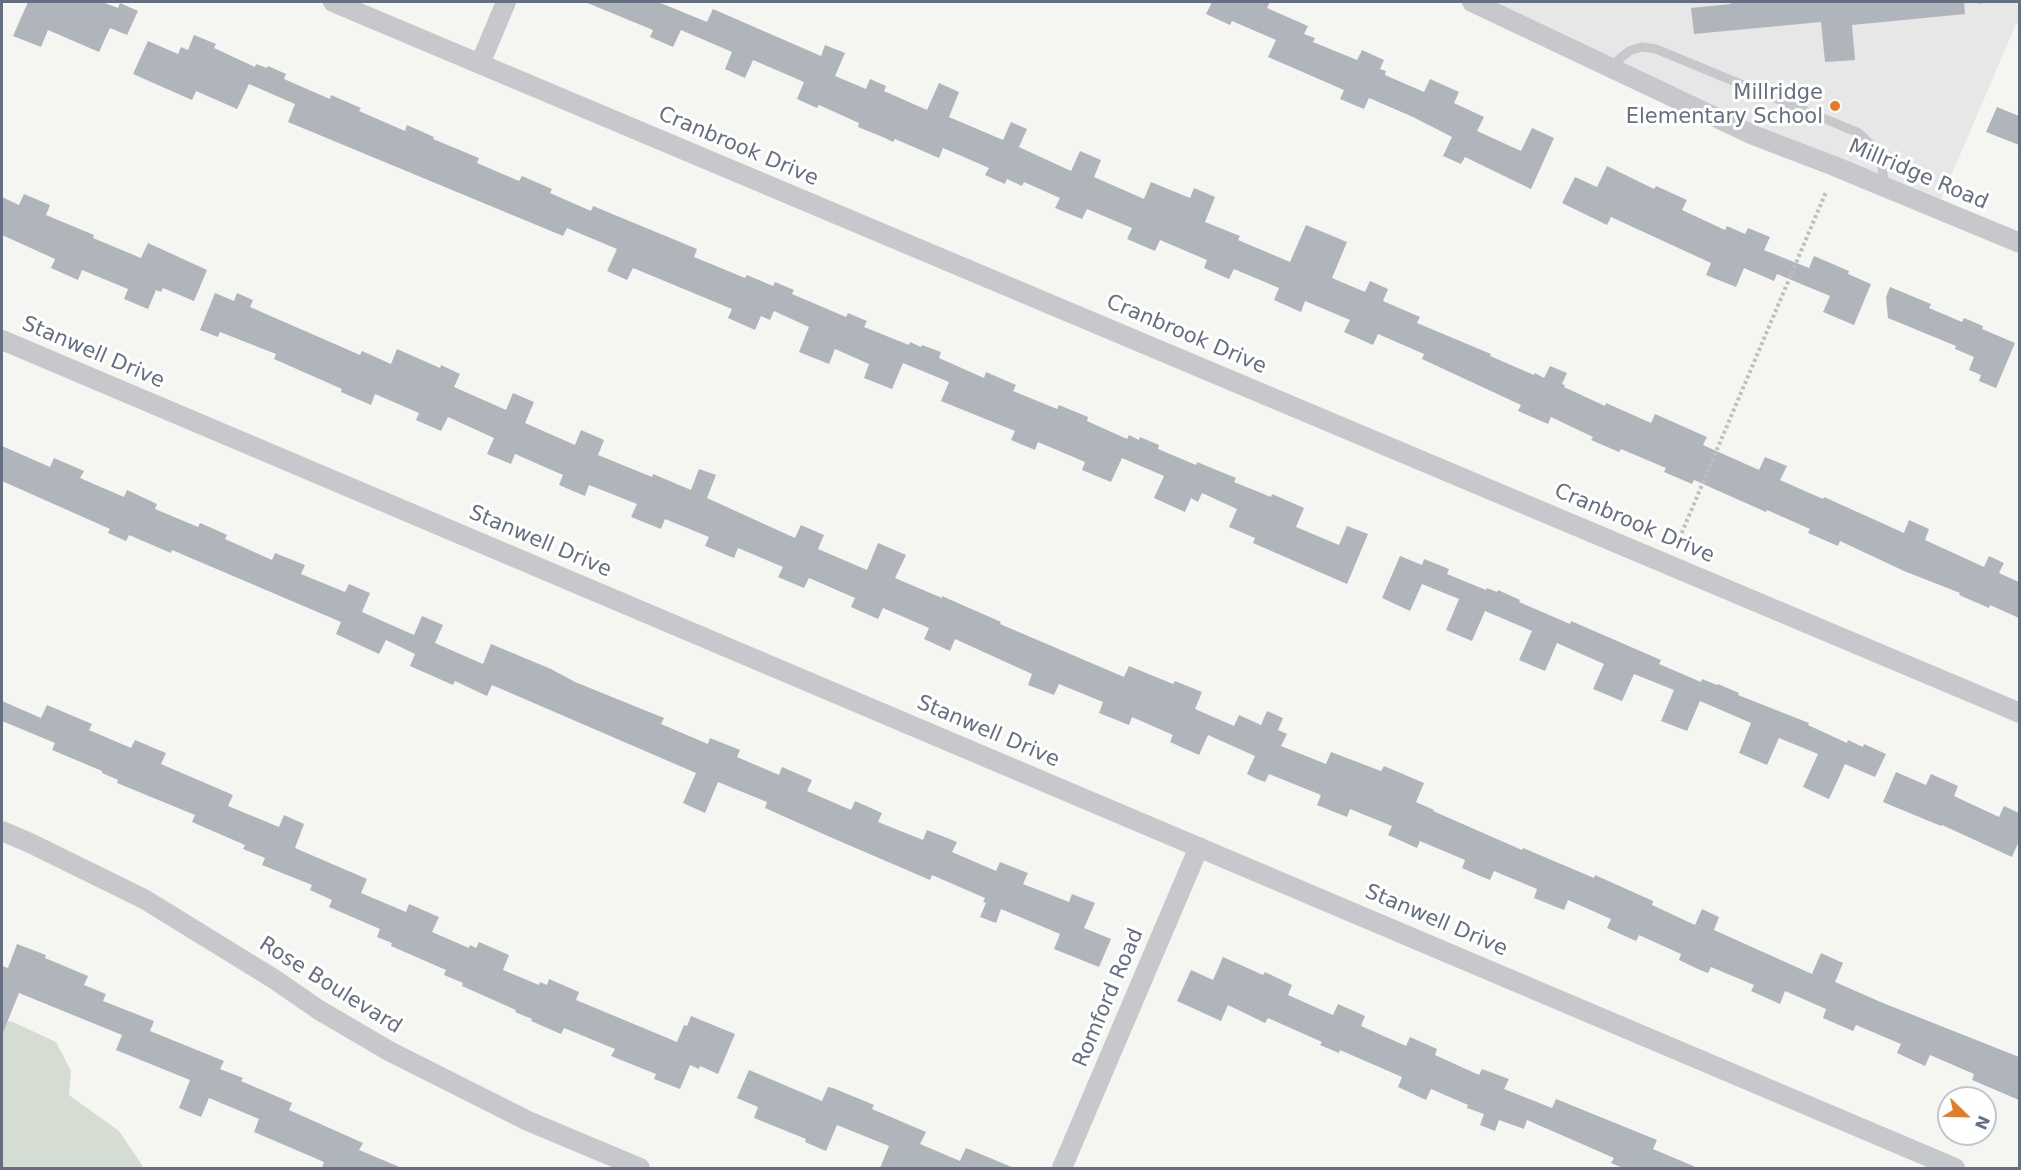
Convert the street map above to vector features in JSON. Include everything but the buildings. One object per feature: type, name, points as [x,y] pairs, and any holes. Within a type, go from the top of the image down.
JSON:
[{"type":"street","name":"Cranbrook Drive","points":[[333,2],[2019,713]]},
{"type":"street","points":[[480,64],[506,2]]},
{"type":"street","name":"Millridge Road","points":[[1472,2],[1753,135],[2019,243]]},
{"type":"street","name":"Stanwell Drive","points":[[2,340],[1955,1168]]},
{"type":"street","name":"Rose Boulevard","points":[[2,831],[144,899],[274,979],[319,1010],[389,1051],[489,1103],[640,1168]]},
{"type":"street","name":"Romford Road","points":[[1062,1168],[1199,847]]},
{"type":"lane","points":[[1610,68],[1629,51],[1642,47],[1656,49],[1859,133],[1879,152],[1885,188]]},
{"type":"path","points":[[1677,544],[1826,192]]},
{"type":"shaded area","name":"Millridge Elementary School","points":[[1472,2],[2019,2],[2020,25],[2016,24],[1937,209]]},
{"type":"shaded area","points":[[11,1021],[56,1042],[71,1071],[69,1095],[119,1131],[144,1168],[2,1168],[2,1023]]},
{"type":"place","name":"Millridge Elementary School","points":[[1835,106]]}]
